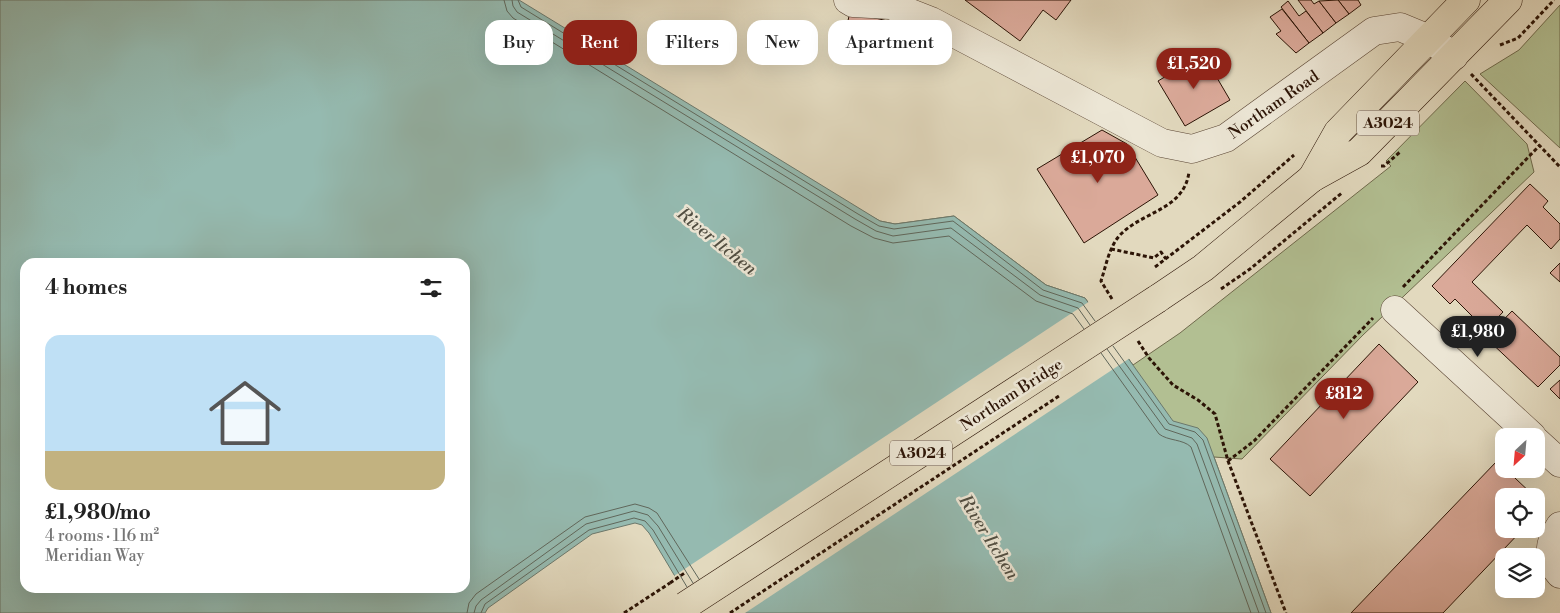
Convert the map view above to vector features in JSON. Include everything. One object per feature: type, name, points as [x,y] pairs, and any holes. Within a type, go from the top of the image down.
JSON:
[{"type":"main road","name":"A3024","points":[[1428,39],[1466,0]]},
{"type":"main road","name":"A3024","points":[[1460,62],[1508,0]]},
{"type":"main road","name":"Northam Bridge","points":[[1312,178],[1338,132],[1428,39]]},
{"type":"main road","name":"Northam Bridge","points":[[680,610],[1203,268],[1312,178],[1359,152],[1460,62]]},
{"type":"street","points":[[848,0],[890,5],[928,20]]},
{"type":"street","points":[[903,0],[930,20]]},
{"type":"street","name":"Northam Road","points":[[952,32],[1162,143],[1192,149],[1226,138],[1374,31],[1400,27],[1428,39],[1460,62]]},
{"type":"street","points":[[1396,310],[1523,428]]},
{"type":"street","points":[[1545,449],[1560,462]]},
{"type":"street","points":[[1560,526],[1553,538],[1550,550],[1551,561],[1560,574]]},
{"type":"path","points":[[1460,62],[1560,167]]},
{"type":"path","points":[[1101,281],[1111,249],[1121,234],[1176,200],[1183,192],[1188,182],[1192,149]]},
{"type":"path","points":[[1384,166],[1400,152]]},
{"type":"path","points":[[1150,271],[1240,202],[1296,154]]},
{"type":"path","points":[[1111,249],[1154,258],[1161,252],[1166,259]]},
{"type":"path","points":[[1130,348],[1147,338]]},
{"type":"path","points":[[1148,358],[1173,385],[1198,400],[1215,414],[1228,461],[1286,613]]},
{"type":"path","name":"Northam Bridge","points":[[730,613],[1064,393]]},
{"type":"path","points":[[1228,461],[1254,441]]},
{"type":"path","points":[[624,613],[670,583]]},
{"type":"green space","points":[[1560,5],[1560,148],[1480,74],[1519,50]]},
{"type":"green space","points":[[1465,81],[1527,144],[1534,172],[1363,335],[1242,459],[1214,457],[1271,613],[860,210],[880,221],[895,224],[954,216],[1046,285],[1085,298],[1133,365],[1180,333],[1391,166],[1386,161]]},
{"type":"water","name":"River Itchen","points":[[0,0],[519,0],[552,20],[485,20],[485,65],[553,65],[553,21],[563,27],[563,65],[625,65],[880,221],[895,224],[954,216],[1046,285],[1085,298],[1173,421],[1198,428],[1207,438],[1271,613],[697,613],[649,533],[642,525],[635,523],[592,534],[488,608],[485,613],[0,613]]},
{"type":"pier","points":[[1090,301],[1130,358],[745,613],[694,613],[690,608],[674,576]]},
{"type":"building","points":[[965,0],[1071,0],[1056,20],[1043,10],[1020,41]]},
{"type":"building","points":[[1298,0],[1311,0],[1314,4],[1319,1],[1336,23],[1323,33]]},
{"type":"building","points":[[1338,0],[1358,0],[1361,5],[1349,14]]},
{"type":"building","points":[[1338,0],[1349,14],[1336,23],[1319,1]]},
{"type":"building","points":[[1288,1],[1299,16],[1306,11],[1323,33],[1309,43],[1281,7]]},
{"type":"building","points":[[1282,9],[1309,43],[1296,53],[1276,34],[1281,31],[1270,17]]},
{"type":"building","points":[[850,12],[884,20],[848,20]]},
{"type":"building","points":[[1203,54],[1230,100],[1185,126],[1158,81]]},
{"type":"building","points":[[1102,130],[1127,144],[1158,195],[1084,243],[1037,169]]},
{"type":"building","points":[[1530,184],[1548,201],[1543,207],[1560,224],[1560,239],[1551,249],[1527,225],[1472,282],[1503,312],[1486,330],[1455,299],[1450,304],[1432,286]]},
{"type":"building","points":[[1560,263],[1560,282],[1550,273]]},
{"type":"building","points":[[1512,311],[1560,357],[1560,365],[1538,387],[1486,338]]},
{"type":"building","points":[[1379,344],[1418,382],[1310,496],[1270,459]]},
{"type":"building","points":[[1560,380],[1560,399],[1550,389]]},
{"type":"building","points":[[1495,463],[1495,478],[1515,478],[1526,488],[1495,488],[1495,538],[1514,538],[1505,548],[1495,548],[1495,558],[1443,613],[1351,613]]}]
